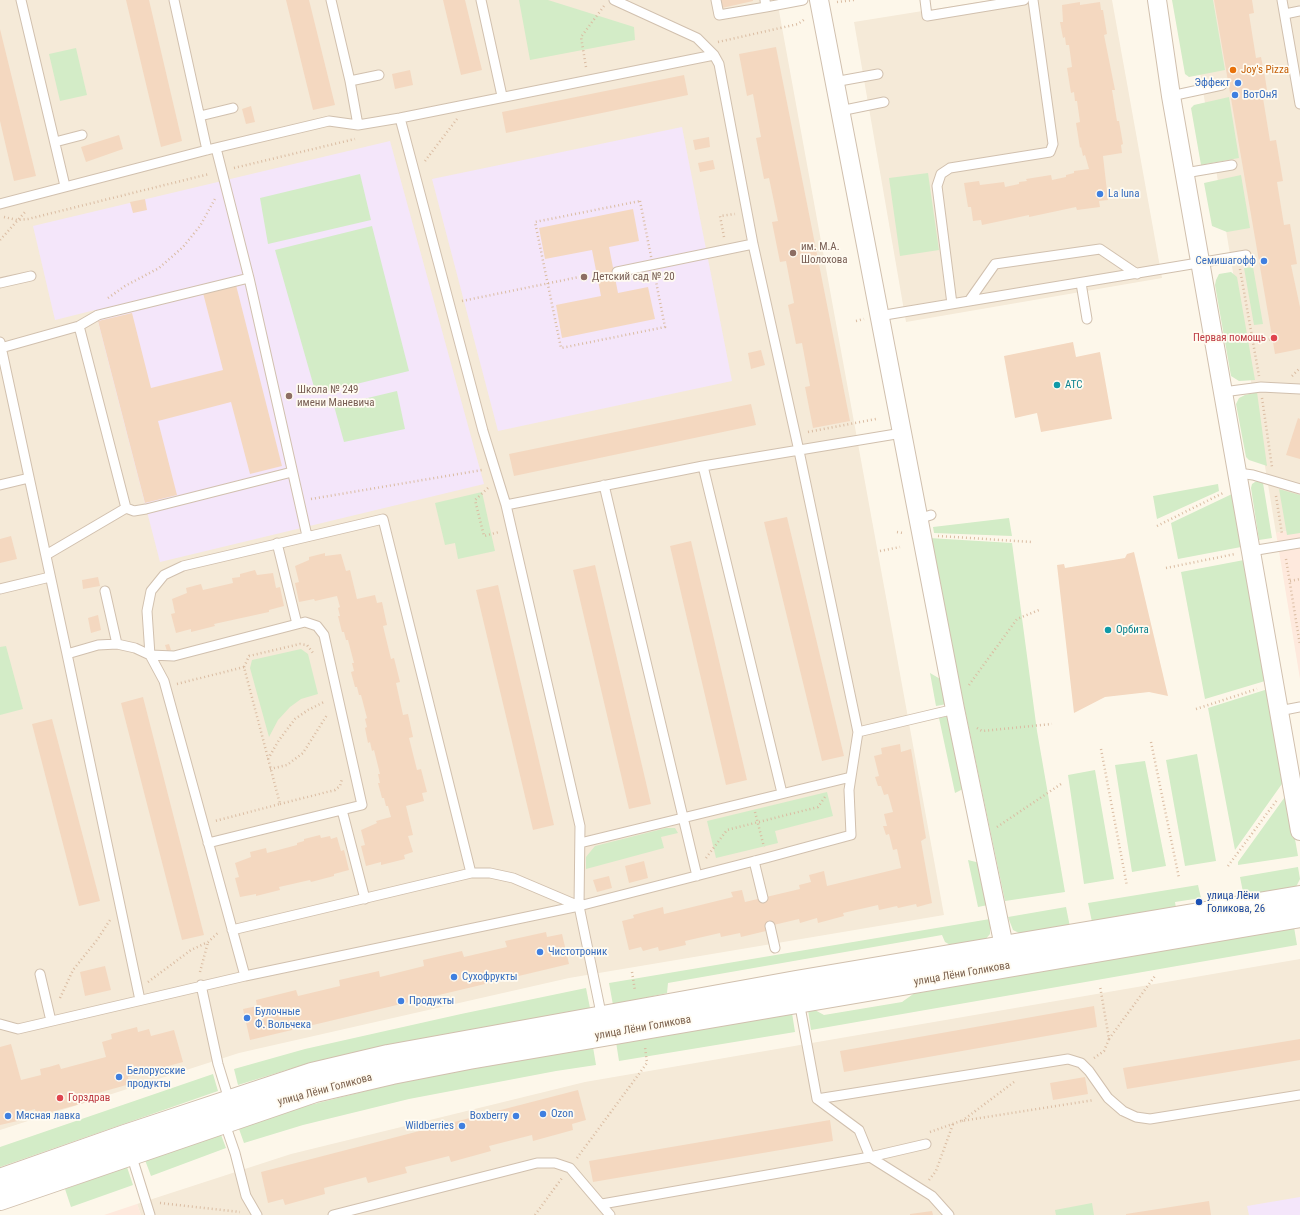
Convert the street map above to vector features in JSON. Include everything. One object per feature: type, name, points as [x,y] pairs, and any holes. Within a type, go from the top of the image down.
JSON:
[{"type":"street","points":[[1157,0],[1171,96],[1274,683],[1295,786],[1300,831]]},
{"type":"street","points":[[819,4],[902,433],[925,517],[956,715],[1006,956]]},
{"type":"street","name":"улица Лёни Голикова","points":[[0,1180],[128,1145],[227,1111],[312,1074],[388,1056],[603,1026],[1238,917],[1299,905]]},
{"type":"street","name":"улица Лёни Голикова","points":[[0,1199],[128,1145]]},
{"type":"lane","points":[[21,0],[65,186]]},
{"type":"lane","points":[[174,0],[200,116],[212,149],[224,175],[249,278],[307,536]]},
{"type":"lane","points":[[331,0],[350,81],[358,125]]},
{"type":"lane","points":[[481,0],[502,96]]},
{"type":"lane","points":[[0,1024],[18,1029],[245,976],[579,906],[697,873],[754,861],[851,835],[849,790],[858,732],[799,451],[752,244],[719,64],[706,45],[697,38],[614,0]]},
{"type":"lane","points":[[716,0],[719,15],[766,3],[803,0]]},
{"type":"lane","points":[[925,0],[927,16],[1024,0]]},
{"type":"lane","points":[[952,304],[937,186],[941,174],[950,168],[1050,152],[1053,144],[1033,0]]},
{"type":"lane","points":[[1282,0],[1300,104]]},
{"type":"lane","points":[[1285,14],[1300,11]]},
{"type":"lane","points":[[0,204],[40,195],[65,186],[329,121],[358,125],[400,118],[502,96],[714,55]]},
{"type":"lane","points":[[834,82],[878,74]]},
{"type":"lane","points":[[350,81],[379,75]]},
{"type":"lane","points":[[1171,96],[1222,85]]},
{"type":"lane","points":[[840,111],[884,102]]},
{"type":"lane","points":[[200,116],[233,108]]},
{"type":"lane","points":[[400,118],[455,329],[494,468],[506,505],[580,826],[579,906],[603,1026]]},
{"type":"lane","points":[[54,142],[82,135]]},
{"type":"lane","points":[[1185,174],[1232,165]]},
{"type":"lane","points":[[617,272],[752,244]]},
{"type":"lane","points":[[969,301],[995,264],[1100,249],[1137,274]]},
{"type":"lane","points":[[879,316],[1246,255]]},
{"type":"lane","points":[[0,283],[31,276]]},
{"type":"lane","points":[[140,1000],[46,555],[29,478],[4,379],[1,345],[78,326],[98,315],[249,278]]},
{"type":"lane","points":[[1081,283],[1087,319]]},
{"type":"lane","points":[[78,326],[126,508],[134,512],[292,472]]},
{"type":"lane","points":[[1223,392],[1261,387],[1300,389]]},
{"type":"lane","points":[[506,505],[703,466],[902,433]]},
{"type":"lane","points":[[703,466],[782,793]]},
{"type":"lane","points":[[1239,479],[1253,475],[1300,489]]},
{"type":"lane","points":[[0,485],[29,478]]},
{"type":"lane","points":[[604,485],[697,873]]},
{"type":"lane","points":[[46,555],[126,508]]},
{"type":"lane","points":[[245,976],[165,687],[150,655],[147,611],[151,591],[164,575],[182,566],[383,519],[471,874]]},
{"type":"lane","points":[[277,543],[297,624]]},
{"type":"lane","points":[[1251,551],[1300,543]]},
{"type":"lane","points":[[0,589],[50,577]]},
{"type":"lane","points":[[105,591],[117,644]]},
{"type":"lane","points":[[67,654],[98,645],[117,644],[135,648],[150,655],[174,656],[306,622],[317,626],[324,635],[362,805],[208,843]]},
{"type":"lane","points":[[1279,711],[1300,708]]},
{"type":"lane","points":[[858,732],[956,715]]},
{"type":"lane","points":[[580,843],[851,777]]},
{"type":"lane","points":[[342,810],[365,899]]},
{"type":"lane","points":[[754,861],[763,898]]},
{"type":"lane","points":[[231,926],[365,899],[471,874],[490,873],[513,878],[579,906]]},
{"type":"lane","points":[[770,926],[775,948]]},
{"type":"lane","points":[[40,974],[51,1021]]},
{"type":"lane","points":[[201,986],[235,1153],[246,1196],[256,1215]]},
{"type":"lane","points":[[797,992],[816,1099],[859,1130],[870,1157],[932,1196],[949,1215]]},
{"type":"lane","points":[[816,1099],[1068,1059],[1081,1063],[1089,1070],[1108,1098],[1123,1111],[1136,1117],[1150,1119],[1300,1095]]},
{"type":"lane","points":[[602,1204],[870,1157],[926,1144]]},
{"type":"lane","points":[[128,1145],[150,1215]]},
{"type":"lane","points":[[333,1215],[537,1163],[555,1163],[570,1168],[610,1215]]},
{"type":"path","points":[[588,80],[581,37],[609,0]]},
{"type":"path","points":[[706,45],[798,24],[819,4],[854,0]]},
{"type":"path","points":[[424,162],[469,103]]},
{"type":"path","points":[[0,216],[18,220],[224,175],[360,138]]},
{"type":"path","points":[[98,315],[100,307],[106,300],[125,286],[159,268],[183,247],[200,226],[224,175]]},
{"type":"path","points":[[0,240],[40,195]]},
{"type":"path","points":[[640,201],[665,327],[561,348],[548,283],[535,222],[640,201]]},
{"type":"path","points":[[726,249],[720,216],[746,212]]},
{"type":"path","points":[[1230,258],[1241,270],[1261,387],[1300,645]]},
{"type":"path","points":[[464,300],[579,277]]},
{"type":"path","points":[[1253,342],[1272,339]]},
{"type":"path","points":[[795,435],[876,419]]},
{"type":"path","points":[[299,501],[494,468]]},
{"type":"path","points":[[498,479],[475,500],[484,536],[511,529]]},
{"type":"path","points":[[1157,526],[1239,479]]},
{"type":"path","points":[[933,535],[1032,542]]},
{"type":"path","points":[[880,551],[900,547]]},
{"type":"path","points":[[1166,568],[1251,551]]},
{"type":"path","points":[[1290,581],[1300,579]]},
{"type":"path","points":[[1039,610],[1017,619],[966,688],[956,715],[982,732],[1052,724]]},
{"type":"path","points":[[280,804],[244,667],[249,656],[300,644],[307,645],[312,650],[314,658]]},
{"type":"path","points":[[165,687],[244,667]]},
{"type":"path","points":[[1196,709],[1274,683]]},
{"type":"path","points":[[322,695],[329,722]]},
{"type":"path","points":[[268,759],[279,740],[296,719],[308,710],[324,702]]},
{"type":"path","points":[[270,769],[287,766],[303,753],[327,715]]},
{"type":"path","points":[[1151,742],[1179,878]]},
{"type":"path","points":[[1101,749],[1127,886]]},
{"type":"path","points":[[203,824],[335,790],[340,786],[342,780],[340,773]]},
{"type":"path","points":[[697,873],[727,830],[818,807],[838,781]]},
{"type":"path","points":[[981,838],[1061,784]]},
{"type":"path","points":[[1228,866],[1295,786]]},
{"type":"path","points":[[753,800],[766,858]]},
{"type":"path","points":[[51,1021],[73,970],[110,921],[119,899]]},
{"type":"path","points":[[138,990],[191,950],[208,942],[231,926]]},
{"type":"path","points":[[201,986],[201,965],[208,942]]},
{"type":"path","points":[[632,972],[636,992]]},
{"type":"path","points":[[1081,1063],[1104,1051],[1109,1039],[1155,976]]},
{"type":"path","points":[[1100,986],[1109,1039]]},
{"type":"path","points":[[535,1215],[647,1063]]},
{"type":"path","points":[[961,1121],[1014,1081]]},
{"type":"path","points":[[926,1144],[928,1133],[961,1121],[1108,1098]]},
{"type":"path","points":[[922,1190],[936,1170],[953,1124]]},
{"type":"path","points":[[145,1201],[256,1215]]},
{"type":"shaded area","points":[[0,0],[777,0],[944,915],[569,978],[239,1053],[0,1130]]},
{"type":"shaded area","points":[[991,0],[1112,0],[1162,278],[906,322],[854,22]]},
{"type":"shaded area","points":[[1188,0],[1300,0],[1300,529],[1276,533]]},
{"type":"shaded area","name":"Детский сад № 20","points":[[682,127],[732,381],[498,431],[432,179]]},
{"type":"shaded area","name":"Школа № 249 имени Маневича","points":[[390,141],[484,484],[160,562],[95,310],[55,320],[33,226]]},
{"type":"shaded area","points":[[1300,529],[1300,679],[1276,533]]},
{"type":"shaded area","points":[[1300,959],[1300,1215],[141,1215],[137,1204],[291,1154],[585,1082]]},
{"type":"shaded area","points":[[1300,1197],[1300,1215],[1249,1215],[1247,1206]]},
{"type":"shaded area","points":[[137,1204],[141,1215],[104,1215]]},
{"type":"green space","points":[[519,0],[548,0],[634,27],[635,40],[530,60]]},
{"type":"green space","points":[[1172,0],[1213,0],[1225,70],[1189,77],[1185,74]]},
{"type":"green space","points":[[76,48],[87,95],[60,101],[49,54]]},
{"type":"green space","points":[[1229,97],[1239,158],[1201,165],[1191,108],[1194,105]]},
{"type":"green space","points":[[928,173],[939,250],[900,256],[889,178]]},
{"type":"green space","points":[[360,174],[371,220],[268,244],[260,198]]},
{"type":"green space","points":[[1241,175],[1250,228],[1227,232],[1212,226],[1204,183]]},
{"type":"green space","points":[[372,226],[409,371],[316,394],[275,250]]},
{"type":"green space","points":[[1253,267],[1263,324],[1254,325],[1244,268]]},
{"type":"green space","points":[[1231,272],[1237,277],[1255,380],[1239,381],[1231,376],[1215,285],[1219,274]]},
{"type":"green space","points":[[397,391],[405,429],[344,442],[334,406]]},
{"type":"green space","points":[[1257,392],[1267,466],[1249,460],[1246,457],[1236,404],[1239,398]]},
{"type":"green space","points":[[1258,480],[1263,483],[1272,538],[1259,540],[1251,488],[1252,484]]},
{"type":"green space","points":[[1218,484],[1219,491],[1157,519],[1153,496]]},
{"type":"green space","points":[[1279,489],[1300,495],[1300,533],[1287,535]]},
{"type":"green space","points":[[482,492],[495,551],[458,559],[455,543],[445,545],[435,503]]},
{"type":"green space","points":[[1232,494],[1241,547],[1178,559],[1171,523]]},
{"type":"green space","points":[[1009,518],[1012,536],[934,533],[933,527]]},
{"type":"green space","points":[[929,538],[1012,543],[1037,731],[1065,892],[1005,901]]},
{"type":"green space","points":[[1244,560],[1265,681],[1205,699],[1181,572]]},
{"type":"green space","points":[[6,646],[23,709],[0,715],[0,647]]},
{"type":"green space","points":[[301,649],[308,654],[318,694],[301,699],[290,707],[278,720],[269,737],[250,668],[252,660]]},
{"type":"green space","points":[[930,673],[942,680],[947,704],[936,706]]},
{"type":"green space","points":[[1268,689],[1284,781],[1235,850],[1208,708]]},
{"type":"green space","points":[[949,716],[965,788],[955,793],[939,718]]},
{"type":"green space","points":[[1197,754],[1216,861],[1185,866],[1166,760]]},
{"type":"green space","points":[[1145,761],[1166,866],[1132,872],[1115,765]]},
{"type":"green space","points":[[1095,770],[1114,879],[1084,884],[1068,775]]},
{"type":"green space","points":[[827,792],[833,816],[775,831],[778,843],[716,858],[707,821]]},
{"type":"green space","points":[[1287,794],[1298,856],[1238,865],[1238,862]]},
{"type":"green space","points":[[666,828],[675,828],[678,833],[661,837],[664,848],[586,869],[586,857],[595,846]]},
{"type":"green space","points":[[968,860],[980,863],[988,905],[978,907]]},
{"type":"green space","points":[[1298,867],[1300,879],[1296,887],[1244,897],[1240,877]]},
{"type":"green space","points":[[1198,885],[1201,898],[1175,902],[1176,908],[1092,922],[1088,903]]},
{"type":"green space","points":[[1066,907],[1070,927],[1019,933],[1013,930],[1008,917]]},
{"type":"green space","points":[[990,919],[990,934],[984,941],[952,946],[945,942],[942,935],[668,983],[667,993],[613,1005],[609,983]]},
{"type":"green space","points":[[1294,927],[1297,945],[811,1030],[808,1010],[813,1009],[824,1015],[902,1002],[916,992]]},
{"type":"green space","points":[[586,988],[590,1008],[385,1046],[309,1063],[238,1085],[234,1069],[305,1049]]},
{"type":"green space","points":[[792,1013],[795,1032],[619,1061],[616,1042]]},
{"type":"green space","points":[[593,1047],[596,1065],[556,1071],[409,1099],[303,1125],[244,1143],[239,1129],[298,1108],[406,1081]]},
{"type":"green space","points":[[213,1074],[218,1091],[0,1167],[0,1147]]},
{"type":"green space","points":[[220,1132],[226,1148],[151,1176],[145,1160]]},
{"type":"green space","points":[[127,1167],[133,1185],[71,1207],[65,1189]]},
{"type":"green space","points":[[1092,1203],[1094,1215],[1056,1215],[1055,1210]]},
{"type":"building","points":[[126,0],[149,0],[182,141],[161,147]]},
{"type":"building","points":[[286,0],[309,0],[335,105],[313,110]]},
{"type":"building","points":[[443,0],[465,0],[482,70],[461,75]]},
{"type":"building","points":[[720,0],[753,0],[753,1],[722,8]]},
{"type":"building","points":[[1214,0],[1252,0],[1254,13],[1249,14],[1256,58],[1261,57],[1265,77],[1268,97],[1263,98],[1270,141],[1276,140],[1283,181],[1277,182],[1284,225],[1290,224],[1297,264],[1291,265],[1300,307],[1300,349],[1275,354]]},
{"type":"building","points":[[1080,2],[1080,5],[1100,2],[1101,10],[1103,10],[1107,34],[1104,35],[1115,90],[1112,90],[1117,121],[1119,121],[1123,144],[1121,145],[1122,153],[1103,156],[1108,200],[1099,201],[1100,207],[1077,210],[1076,207],[982,225],[981,220],[973,221],[971,207],[968,207],[964,183],[979,181],[980,185],[1004,182],[1005,187],[1027,181],[1026,179],[1051,175],[1052,180],[1066,177],[1066,175],[1074,173],[1074,171],[1089,169],[1085,155],[1083,156],[1081,147],[1080,148],[1076,123],[1080,122],[1077,101],[1075,101],[1074,92],[1071,93],[1067,68],[1072,67],[1069,45],[1066,45],[1065,37],[1063,38],[1060,22],[1063,22],[1062,5]]},
{"type":"building","points":[[0,29],[36,176],[14,181],[0,121]]},
{"type":"building","points":[[776,47],[850,421],[813,428],[805,387],[810,386],[802,343],[796,344],[788,305],[794,303],[786,261],[780,262],[772,222],[778,221],[769,178],[764,179],[756,138],[761,137],[753,94],[747,96],[739,54]]},
{"type":"building","points":[[410,70],[413,85],[395,89],[392,74]]},
{"type":"building","points":[[684,75],[688,95],[506,133],[502,112]]},
{"type":"building","points":[[251,106],[255,122],[246,124],[242,109]]},
{"type":"building","points":[[119,135],[123,149],[86,162],[81,147]]},
{"type":"building","points":[[709,137],[710,147],[695,150],[693,140]]},
{"type":"building","points":[[713,160],[715,169],[700,172],[698,163]]},
{"type":"building","points":[[145,199],[147,210],[133,213],[130,202]]},
{"type":"building","points":[[633,209],[639,241],[609,247],[618,293],[648,287],[655,319],[562,338],[556,305],[601,296],[592,250],[545,259],[539,228]]},
{"type":"building","points":[[236,285],[282,466],[250,474],[231,402],[158,421],[177,495],[145,503],[98,321],[132,313],[151,388],[223,370],[203,293]]},
{"type":"building","name":"АТС","points":[[1073,342],[1076,357],[1100,352],[1112,419],[1041,432],[1037,413],[1015,418],[1004,356]]},
{"type":"building","points":[[761,350],[765,365],[751,369],[748,353]]},
{"type":"building","points":[[751,404],[756,425],[514,476],[509,454]]},
{"type":"building","points":[[1298,418],[1300,419],[1300,459],[1286,455]]},
{"type":"building","points":[[787,517],[844,756],[822,761],[764,522]]},
{"type":"building","points":[[11,536],[17,559],[0,563],[0,539]]},
{"type":"building","points":[[691,541],[747,780],[726,785],[670,546]]},
{"type":"building","name":"Орбита","points":[[1134,552],[1168,696],[1149,692],[1105,697],[1074,713],[1057,565],[1064,564],[1065,568],[1125,558],[1127,554]]},
{"type":"building","points":[[325,553],[325,556],[341,554],[346,571],[350,570],[357,599],[375,595],[377,603],[382,602],[387,625],[383,626],[391,659],[394,658],[400,682],[396,683],[403,715],[408,714],[413,737],[409,738],[417,770],[421,769],[427,792],[422,793],[424,801],[406,806],[413,835],[408,836],[413,852],[404,855],[405,859],[381,865],[381,862],[366,866],[361,846],[365,845],[361,830],[377,823],[376,821],[391,817],[388,806],[386,806],[384,798],[382,798],[378,783],[380,783],[378,774],[380,774],[374,750],[372,751],[370,742],[368,743],[365,728],[367,727],[365,719],[367,718],[361,695],[359,695],[357,687],[355,687],[351,672],[354,671],[352,663],[354,663],[348,640],[346,640],[344,632],[342,632],[338,616],[340,616],[338,608],[340,607],[337,596],[315,601],[314,599],[299,602],[295,583],[299,582],[295,566],[309,560],[309,557]]},
{"type":"building","points":[[595,565],[651,804],[629,809],[573,570]]},
{"type":"building","points":[[255,570],[257,575],[273,573],[276,588],[280,587],[284,606],[269,610],[269,612],[214,624],[215,626],[191,632],[191,629],[176,633],[171,614],[175,613],[172,599],[187,593],[186,588],[201,584],[203,590],[233,583],[232,578],[240,577],[240,574]]},
{"type":"building","points":[[98,577],[100,586],[83,589],[82,580]]},
{"type":"building","points":[[498,585],[554,825],[533,830],[476,590]]},
{"type":"building","points":[[98,615],[101,630],[91,633],[88,618]]},
{"type":"building","points":[[169,644],[171,650],[167,651],[165,645]]},
{"type":"building","points":[[143,697],[204,935],[182,940],[121,703]]},
{"type":"building","points":[[52,719],[100,901],[79,906],[32,724]]},
{"type":"building","points":[[900,744],[901,752],[911,749],[926,838],[921,841],[932,903],[917,907],[916,904],[879,910],[878,905],[843,913],[844,916],[818,923],[817,918],[800,923],[799,919],[765,927],[766,931],[741,937],[740,933],[721,937],[720,933],[685,941],[686,945],[659,951],[658,947],[643,951],[641,947],[629,950],[622,921],[634,918],[633,915],[663,907],[664,914],[733,897],[731,892],[742,890],[745,902],[800,889],[799,885],[811,882],[809,875],[824,871],[827,886],[901,868],[897,849],[893,850],[889,834],[886,835],[883,826],[887,826],[884,814],[893,812],[888,794],[884,795],[881,786],[878,786],[875,777],[879,776],[874,756],[882,754],[881,748]]},
{"type":"building","points":[[320,835],[321,838],[330,836],[331,839],[337,837],[341,851],[344,850],[349,870],[334,874],[334,876],[311,882],[310,880],[279,887],[280,890],[256,896],[256,894],[240,897],[235,878],[239,877],[235,863],[251,857],[250,852],[266,848],[267,853],[297,845],[297,843],[304,841],[304,839]]},
{"type":"building","points":[[644,861],[648,878],[629,883],[625,866]]},
{"type":"building","points":[[609,876],[612,888],[597,892],[593,880]]},
{"type":"building","points":[[546,932],[547,937],[562,934],[569,964],[250,1040],[243,1009],[257,1006],[256,1000],[296,990],[298,996],[340,986],[339,980],[379,971],[380,977],[424,966],[423,960],[462,951],[464,957],[507,947],[505,941]]},
{"type":"building","points":[[105,966],[111,990],[85,996],[80,972]]},
{"type":"building","points":[[1094,1006],[1097,1027],[844,1072],[840,1051]]},
{"type":"building","points":[[137,1027],[138,1032],[149,1029],[151,1036],[174,1030],[183,1062],[128,1077],[130,1084],[98,1093],[99,1099],[36,1116],[35,1109],[20,1113],[22,1120],[0,1125],[0,1047],[11,1044],[21,1080],[41,1075],[40,1069],[59,1064],[61,1069],[106,1057],[102,1042],[112,1039],[111,1034]]},
{"type":"building","points":[[1300,1039],[1300,1060],[1127,1089],[1123,1068]]},
{"type":"building","points":[[1085,1077],[1088,1094],[1053,1100],[1050,1083]]},
{"type":"building","points":[[578,1090],[586,1120],[572,1124],[573,1130],[533,1141],[532,1135],[489,1146],[491,1151],[451,1162],[449,1156],[405,1167],[407,1173],[368,1183],[366,1177],[324,1188],[325,1194],[285,1205],[283,1199],[268,1203],[261,1172]]},
{"type":"building","points":[[830,1120],[833,1141],[593,1182],[589,1161]]},
{"type":"building","points":[[1209,1201],[1211,1215],[1126,1215],[1126,1214]]},
{"type":"building","points":[[932,1211],[933,1215],[910,1215],[910,1214]]},
{"type":"place","name":"Joy's Pizza","points":[[1233,70]]},
{"type":"place","name":"Эффект","points":[[1238,83]]},
{"type":"place","name":"ВотОнЯ","points":[[1235,95]]},
{"type":"place","name":"La luna","points":[[1100,194]]},
{"type":"place","name":"им. М.А. Шолохова","points":[[793,253]]},
{"type":"place","name":"Семишагофф","points":[[1264,261]]},
{"type":"place","name":"Детский сад № 20","points":[[584,277]]},
{"type":"place","name":"Первая помощь","points":[[1274,338]]},
{"type":"place","name":"АТС","points":[[1057,385]]},
{"type":"place","name":"Школа № 249 имени Маневича","points":[[289,396]]},
{"type":"place","name":"Орбита","points":[[1108,630]]},
{"type":"place","name":"улица Лёни Голикова, 26","points":[[1199,902]]},
{"type":"place","name":"Чистотроник","points":[[540,952]]},
{"type":"place","name":"Сухофрукты","points":[[454,977]]},
{"type":"place","name":"Продукты","points":[[401,1001]]},
{"type":"place","name":"Булочные Ф. Вольчека","points":[[247,1018]]},
{"type":"place","name":"Белорусские продукты","points":[[119,1077]]},
{"type":"place","name":"Горздрав","points":[[60,1098]]},
{"type":"place","name":"Ozon","points":[[543,1114]]},
{"type":"place","name":"Мясная лавка","points":[[8,1116]]},
{"type":"place","name":"Boxberry","points":[[516,1116]]},
{"type":"place","name":"Wildberries","points":[[462,1126]]}]
